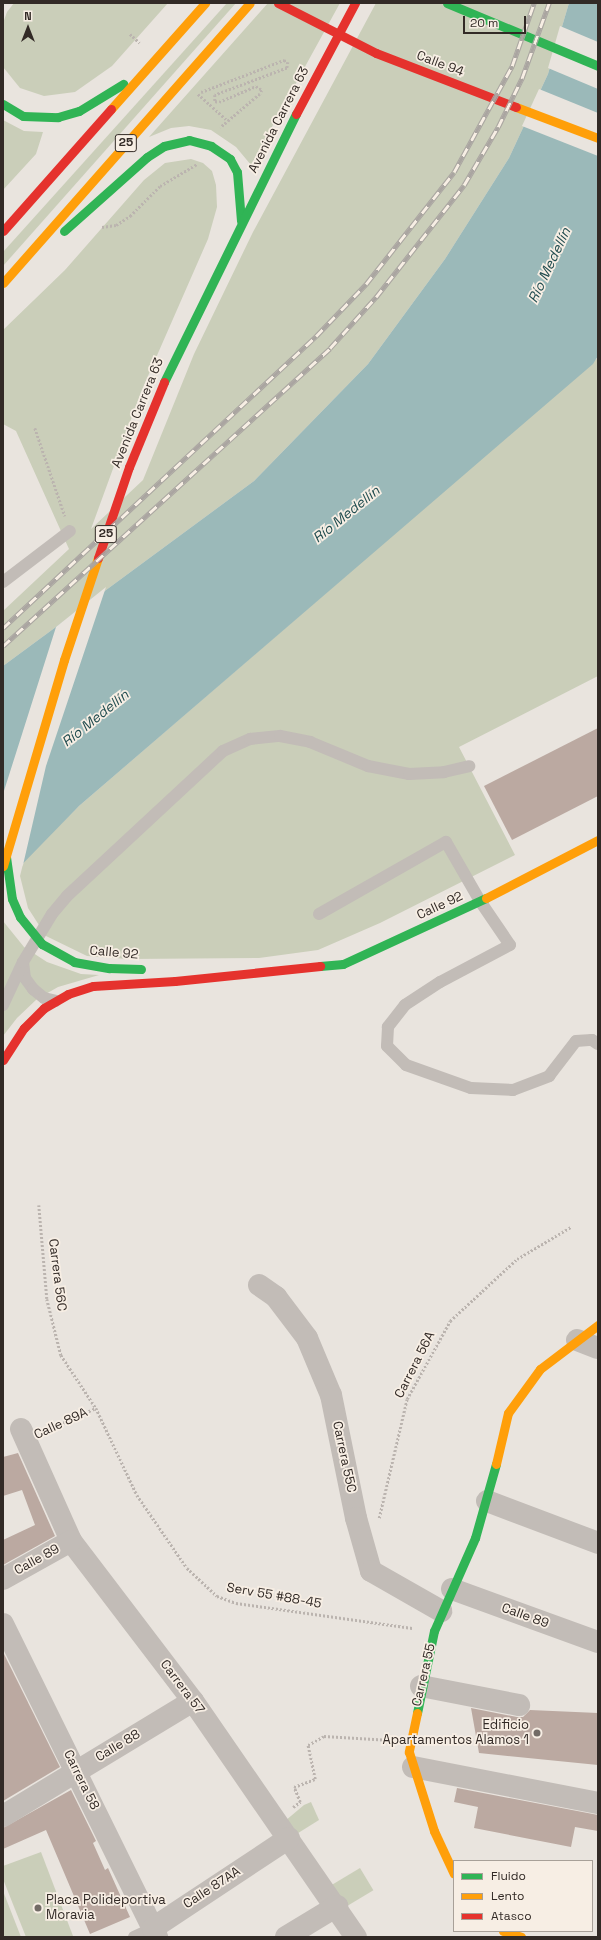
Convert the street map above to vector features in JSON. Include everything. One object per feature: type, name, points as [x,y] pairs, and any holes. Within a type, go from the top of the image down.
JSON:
[{"type":"main road","name":"25","points":[[3,231],[205,3]]},
{"type":"main road","name":"25","points":[[3,283],[250,3]]},
{"type":"main road","name":"Calle 94","points":[[278,3],[376,53],[598,138]]},
{"type":"main road","name":"Avenida Carrera 63","points":[[4,862],[64,660],[129,467],[174,360],[302,101],[355,3]]},
{"type":"main road","points":[[447,3],[598,66]]},
{"type":"main road","points":[[3,104],[23,116],[58,117],[94,103],[148,68]]},
{"type":"main road","points":[[3,287],[147,157],[176,141],[188,140],[210,146],[230,159],[237,172],[241,223]]},
{"type":"main road","name":"Calle 92","points":[[3,1060],[24,1028],[44,1008],[68,994],[93,986],[285,972],[333,966],[355,960],[480,901],[598,840]]},
{"type":"main road","name":"Calle 92","points":[[4,862],[12,899],[20,917],[42,944],[74,962],[97,967],[153,969]]},
{"type":"main road","name":"Calle 92","points":[[184,970],[285,972]]},
{"type":"main road","name":"Carrera 55","points":[[453,1872],[434,1831],[413,1767],[409,1742],[437,1621],[475,1538],[487,1501],[508,1413],[540,1369],[598,1325]]},
{"type":"main road","points":[[506,1932],[521,1937]]},
{"type":"street","name":"Carrera 55C","points":[[259,1285],[276,1297],[307,1338],[331,1395],[356,1518],[371,1571],[437,1621]]},
{"type":"street","points":[[578,1340],[598,1348]]},
{"type":"street","name":"Carrera 57","points":[[23,1435],[71,1541],[193,1701],[337,1906],[356,1937]]},
{"type":"street","points":[[487,1501],[598,1543]]},
{"type":"street","name":"Calle 89","points":[[3,1579],[71,1541]]},
{"type":"street","name":"Calle 89","points":[[452,1590],[598,1642]]},
{"type":"street","name":"Carrera 58","points":[[3,1624],[77,1771],[148,1934]]},
{"type":"street","points":[[421,1686],[519,1705]]},
{"type":"street","name":"Calle 88","points":[[3,1816],[193,1701]]},
{"type":"street","points":[[413,1767],[598,1803]]},
{"type":"street","name":"Calle 87AA","points":[[148,1934],[289,1838]]},
{"type":"street","points":[[286,1937],[337,1906]]},
{"type":"lane","points":[[3,582],[70,532]]},
{"type":"lane","points":[[3,1005],[23,962],[52,914],[67,896],[223,751],[250,740],[280,736],[310,742],[368,766],[409,774],[444,772],[469,766]]},
{"type":"lane","points":[[319,914],[446,842],[480,901],[510,945],[440,982],[405,1005],[388,1027],[387,1046],[406,1065],[428,1073],[471,1088],[513,1090],[549,1076],[576,1041],[592,1040],[598,1044]]},
{"type":"lane","points":[[23,962],[26,978],[33,989],[44,998],[56,1001]]},
{"type":"path","points":[[228,121],[197,93],[284,60],[288,62],[287,68],[215,95],[214,97],[219,102],[256,86]]},
{"type":"path","points":[[35,428],[70,532]]},
{"type":"path","name":"Carrera 56C","points":[[39,1205],[47,1299],[61,1355],[96,1408]]},
{"type":"path","name":"Carrera 56A","points":[[379,1522],[407,1399],[450,1321],[517,1259],[571,1227]]},
{"type":"path","name":"Calle 89A","points":[[23,1435],[96,1408]]},
{"type":"path","name":"Serv 55 #88-45","points":[[96,1408],[136,1495],[188,1568],[217,1596],[236,1603],[437,1621]]},
{"type":"path","points":[[277,1820],[300,1802],[294,1787],[315,1779],[308,1745],[318,1739],[324,1736],[409,1742]]},
{"type":"green space","points":[[14,3],[168,3],[112,66],[75,92],[44,96],[20,88],[3,67],[3,23],[7,12]]},
{"type":"green space","points":[[227,3],[236,3],[3,266],[3,252]]},
{"type":"green space","points":[[268,3],[340,3],[251,165],[236,147],[211,130],[189,126],[171,128],[149,137]]},
{"type":"green space","points":[[376,3],[569,3],[548,74],[509,158],[445,259],[368,364],[254,481],[3,666],[3,611],[69,549],[16,431],[3,424],[3,330],[65,270],[144,180],[165,163],[191,159],[203,163],[212,171],[216,185],[217,207],[208,239],[141,392],[91,529],[143,480],[194,354],[253,232]]},
{"type":"green space","points":[[3,120],[24,131],[43,132],[36,154],[3,190]]},
{"type":"green space","points":[[598,358],[598,676],[459,747],[515,855],[380,923],[318,950],[259,958],[129,959],[87,956],[46,936],[28,908],[20,876],[24,860],[79,806]]},
{"type":"green space","points":[[3,921],[24,947],[47,962],[81,974],[99,975],[58,987],[37,999],[17,1018],[3,1036]]},
{"type":"green space","points":[[311,1802],[319,1820],[295,1835],[285,1821],[304,1805]]},
{"type":"green space","name":"Placa Polideportiva Moravia","points":[[41,1852],[73,1936],[71,1937],[26,1937],[3,1879],[3,1866]]},
{"type":"green space","points":[[360,1868],[373,1890],[344,1908],[331,1886]]},
{"type":"green space","name":"Placa Polideportiva Moravia","points":[[3,1891],[21,1937],[3,1937]]},
{"type":"water","name":"Río Medellín","points":[[569,3],[598,3],[598,356],[593,364],[79,806],[3,884],[3,666],[254,481],[368,364],[445,259],[509,158],[548,74]]},
{"type":"pier","points":[[560,26],[598,42],[598,89],[548,68]]},
{"type":"pier","points":[[539,89],[598,113],[598,156],[522,126]]},
{"type":"pier","points":[[106,587],[46,766],[23,865],[3,886],[3,794],[56,627]]},
{"type":"building","points":[[598,728],[598,796],[512,840],[484,786]]},
{"type":"building","points":[[18,1453],[55,1536],[3,1565],[3,1540],[35,1525],[22,1490],[3,1496],[3,1457]]},
{"type":"building","points":[[3,1652],[60,1767],[3,1801]]},
{"type":"building","name":"Edificio Apartamentos Alamos 1","points":[[471,1708],[517,1717],[523,1717],[530,1710],[598,1713],[598,1765],[479,1753]]},
{"type":"building","points":[[457,1788],[598,1815],[598,1831],[575,1827],[571,1847],[474,1828],[478,1807],[454,1802]]},
{"type":"building","points":[[71,1790],[96,1841],[93,1843],[105,1870],[108,1868],[130,1917],[90,1934],[46,1830],[3,1849],[3,1828]]},
{"type":"railway","points":[[3,628],[316,336],[366,284],[454,172],[512,66],[534,3]]},
{"type":"railway","points":[[3,646],[330,348],[376,297],[464,185],[498,127],[522,78],[549,3]]},
{"type":"traffic: fast","points":[[447,3],[598,66]]},
{"type":"traffic: fast","points":[[3,104],[23,116],[58,117],[79,111],[123,84]]},
{"type":"traffic: fast","points":[[164,382],[296,114]]},
{"type":"traffic: fast","points":[[64,231],[147,157],[164,146],[189,140],[211,146],[230,159],[237,172],[241,221]]},
{"type":"traffic: fast","points":[[6,857],[12,899],[20,917],[42,944],[74,962],[109,968],[141,969]]},
{"type":"traffic: fast","points":[[320,966],[343,964],[486,898]]},
{"type":"traffic: fast","points":[[417,1713],[434,1631],[475,1538],[496,1464]]},
{"type":"traffic: slow","points":[[111,109],[205,3]]},
{"type":"traffic: slow","points":[[3,283],[250,3]]},
{"type":"traffic: slow","points":[[516,107],[598,138]]},
{"type":"traffic: slow","points":[[3,866],[64,660],[98,558]]},
{"type":"traffic: slow","points":[[486,898],[598,840]]},
{"type":"traffic: slow","points":[[496,1464],[508,1413],[540,1369],[598,1325]]},
{"type":"traffic: slow","points":[[417,1713],[409,1752],[434,1831],[453,1872]]},
{"type":"traffic: slow","points":[[506,1932],[521,1937]]},
{"type":"traffic: jam","points":[[278,3],[376,53],[516,107]]},
{"type":"traffic: jam","points":[[296,114],[355,3]]},
{"type":"traffic: jam","points":[[3,231],[111,109]]},
{"type":"traffic: jam","points":[[98,558],[129,467],[164,382]]},
{"type":"traffic: jam","points":[[3,1060],[24,1028],[44,1008],[68,994],[93,986],[175,981],[320,966]]},
{"type":"place","name":"Edificio Apartamentos Alamos 1","points":[[537,1733]]},
{"type":"place","name":"Placa Polideportiva Moravia","points":[[38,1908]]}]
